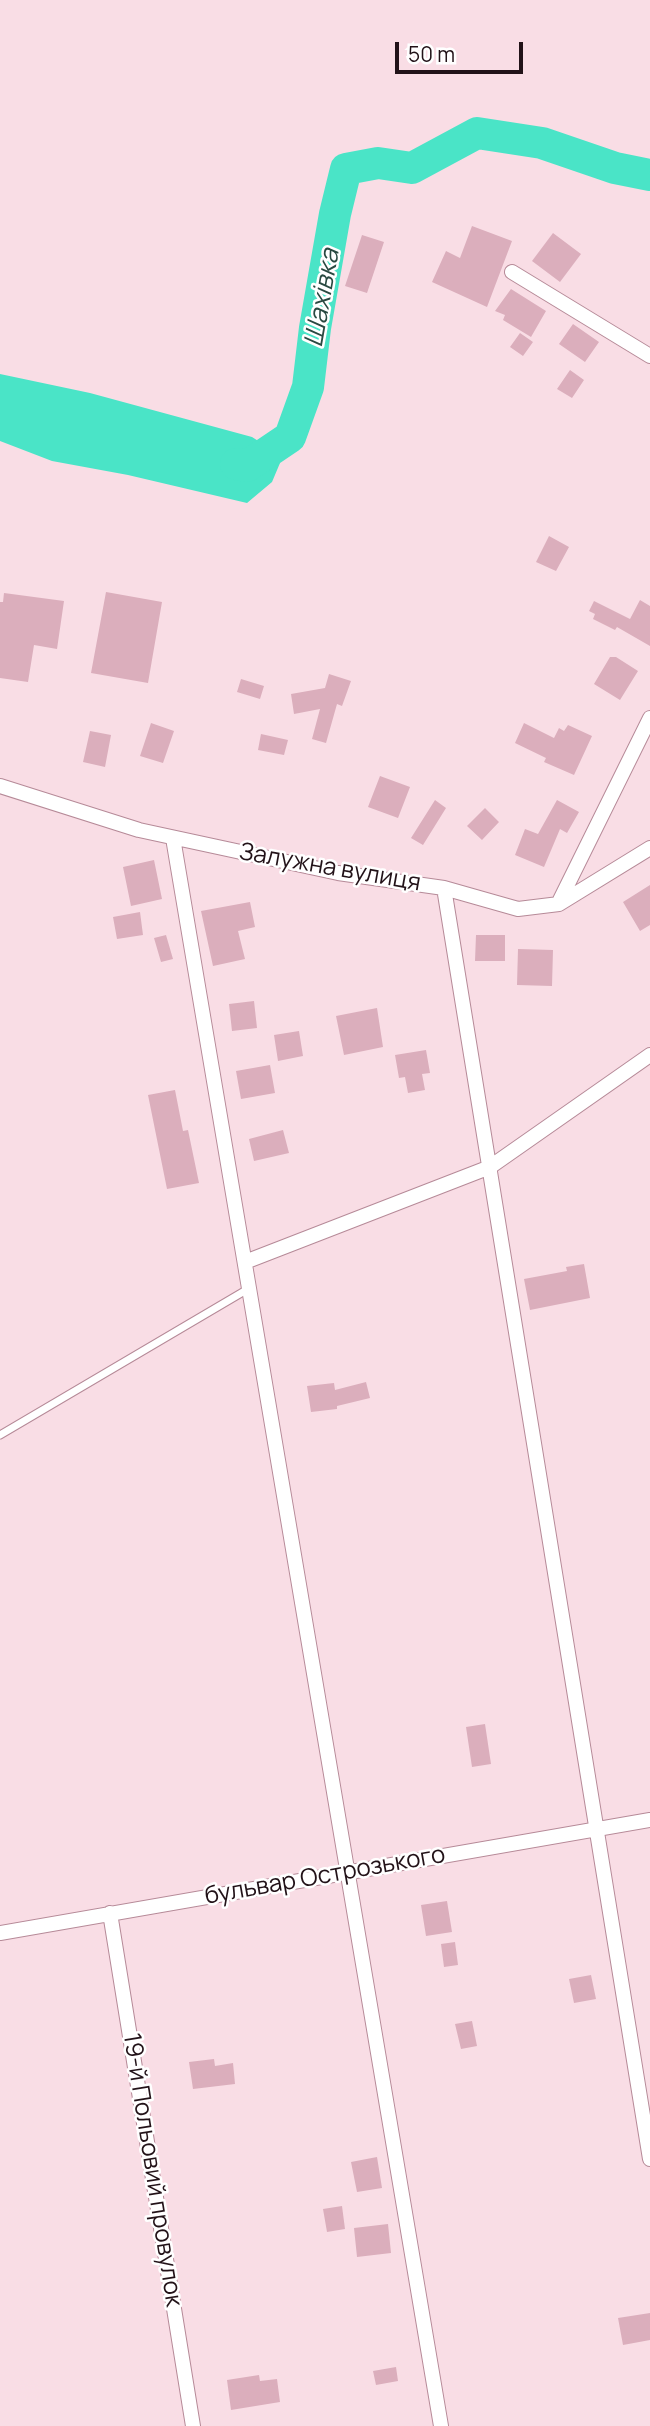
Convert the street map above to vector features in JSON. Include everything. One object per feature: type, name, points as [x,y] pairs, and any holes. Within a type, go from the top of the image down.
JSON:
[{"type":"street","points":[[512,272],[650,356]]},
{"type":"street","points":[[559,904],[650,718]]},
{"type":"street","name":"Залужна вулиця","points":[[0,786],[139,830],[338,873],[444,888],[517,909],[559,904],[650,848]]},
{"type":"street","points":[[173,838],[441,2426]]},
{"type":"street","points":[[444,888],[650,2159]]},
{"type":"street","points":[[244,1262],[490,1167],[650,1055]]},
{"type":"street","name":"бульвар Острозького","points":[[0,1933],[650,1820]]},
{"type":"street","name":"19-й Польовий провулок","points":[[110,1913],[193,2426]]},
{"type":"lane","points":[[0,1435],[249,1288]]},
{"type":"shaded area","points":[[0,374],[90,393],[252,437],[274,451],[280,463],[272,482],[247,503],[128,475],[52,461],[0,441]]},
{"type":"building","points":[[472,226],[512,241],[487,307],[432,282],[446,251],[460,258]]},
{"type":"building","points":[[553,233],[581,254],[560,282],[532,261]]},
{"type":"building","points":[[362,235],[384,242],[367,293],[345,286]]},
{"type":"building","points":[[511,289],[546,311],[531,337],[503,320],[505,315],[495,311]]},
{"type":"building","points":[[573,324],[599,342],[585,362],[559,344]]},
{"type":"building","points":[[520,333],[533,342],[523,356],[510,347]]},
{"type":"building","points":[[570,370],[584,380],[572,398],[557,389]]},
{"type":"building","points":[[549,536],[569,547],[556,571],[536,562]]},
{"type":"building","points":[[106,592],[162,602],[148,683],[91,673]]},
{"type":"building","points":[[4,593],[64,601],[57,649],[34,645],[28,682],[0,678],[0,602],[3,602]]},
{"type":"building","points":[[640,600],[650,606],[650,646],[617,627],[615,630],[593,619],[595,614],[589,611],[594,601],[630,619]]},
{"type":"building","points":[[610,657],[616,657],[638,671],[620,700],[594,684]]},
{"type":"building","points":[[329,674],[351,681],[342,706],[337,704],[326,743],[312,739],[320,709],[294,714],[291,694],[325,688]]},
{"type":"building","points":[[241,679],[264,686],[260,699],[237,692]]},
{"type":"building","points":[[151,723],[174,731],[163,763],[140,756]]},
{"type":"building","points":[[524,723],[554,738],[559,728],[564,731],[568,725],[592,736],[574,775],[544,762],[546,758],[515,743]]},
{"type":"building","points":[[90,731],[111,735],[105,767],[83,762]]},
{"type":"building","points":[[261,734],[288,740],[284,755],[258,750]]},
{"type":"building","points":[[380,776],[410,787],[398,818],[368,807]]},
{"type":"building","points":[[435,800],[446,808],[423,845],[411,838]]},
{"type":"building","points":[[557,800],[579,812],[567,833],[560,829],[544,867],[515,855],[525,829],[538,834]]},
{"type":"building","points":[[485,808],[499,822],[482,840],[467,826]]},
{"type":"building","points":[[154,860],[162,899],[131,906],[123,867]]},
{"type":"building","points":[[650,885],[650,925],[640,931],[623,902]]},
{"type":"building","points":[[250,902],[255,927],[238,931],[245,959],[213,966],[201,911]]},
{"type":"building","points":[[140,912],[143,935],[117,939],[113,917]]},
{"type":"building","points":[[166,935],[173,959],[161,962],[154,938]]},
{"type":"building","points":[[476,935],[505,935],[505,961],[475,961]]},
{"type":"building","points":[[518,949],[553,950],[552,986],[517,985]]},
{"type":"building","points":[[254,1001],[257,1028],[232,1031],[229,1004]]},
{"type":"building","points":[[377,1008],[383,1047],[344,1055],[336,1016]]},
{"type":"building","points":[[299,1031],[303,1056],[278,1061],[274,1035]]},
{"type":"building","points":[[426,1050],[430,1073],[422,1074],[425,1090],[408,1093],[405,1077],[399,1078],[395,1055]]},
{"type":"building","points":[[270,1065],[275,1093],[241,1099],[236,1071]]},
{"type":"building","points":[[175,1090],[183,1131],[188,1130],[199,1183],[167,1189],[148,1095]]},
{"type":"building","points":[[283,1130],[289,1153],[254,1161],[249,1139]]},
{"type":"building","points":[[584,1264],[590,1298],[530,1310],[524,1279],[567,1271],[566,1267]]},
{"type":"building","points":[[366,1382],[370,1398],[337,1406],[337,1409],[311,1412],[307,1386],[334,1383],[335,1390]]},
{"type":"building","points":[[485,1724],[491,1764],[472,1767],[466,1727]]},
{"type":"building","points":[[447,1901],[452,1932],[426,1936],[421,1905]]},
{"type":"building","points":[[455,1942],[458,1965],[444,1967],[441,1944]]},
{"type":"building","points":[[591,1975],[596,1999],[574,2003],[569,1979]]},
{"type":"building","points":[[472,2021],[477,2046],[461,2049],[455,2024]]},
{"type":"building","points":[[214,2059],[215,2066],[233,2063],[235,2084],[193,2089],[189,2062]]},
{"type":"building","points":[[377,2157],[382,2188],[357,2192],[351,2162]]},
{"type":"building","points":[[342,2206],[345,2229],[327,2232],[323,2209]]},
{"type":"building","points":[[388,2224],[391,2253],[357,2257],[354,2228]]},
{"type":"building","points":[[650,2313],[650,2340],[623,2345],[618,2318]]},
{"type":"building","points":[[396,2367],[398,2381],[376,2385],[373,2371]]},
{"type":"building","points":[[259,2375],[260,2381],[277,2379],[280,2402],[231,2410],[227,2380]]},
{"type":"waterway","name":"Шахівка","points":[[236,464],[247,466],[290,437],[308,387],[315,328],[335,214],[346,169],[378,163],[412,168],[477,133],[542,143],[615,168],[650,175]]}]
